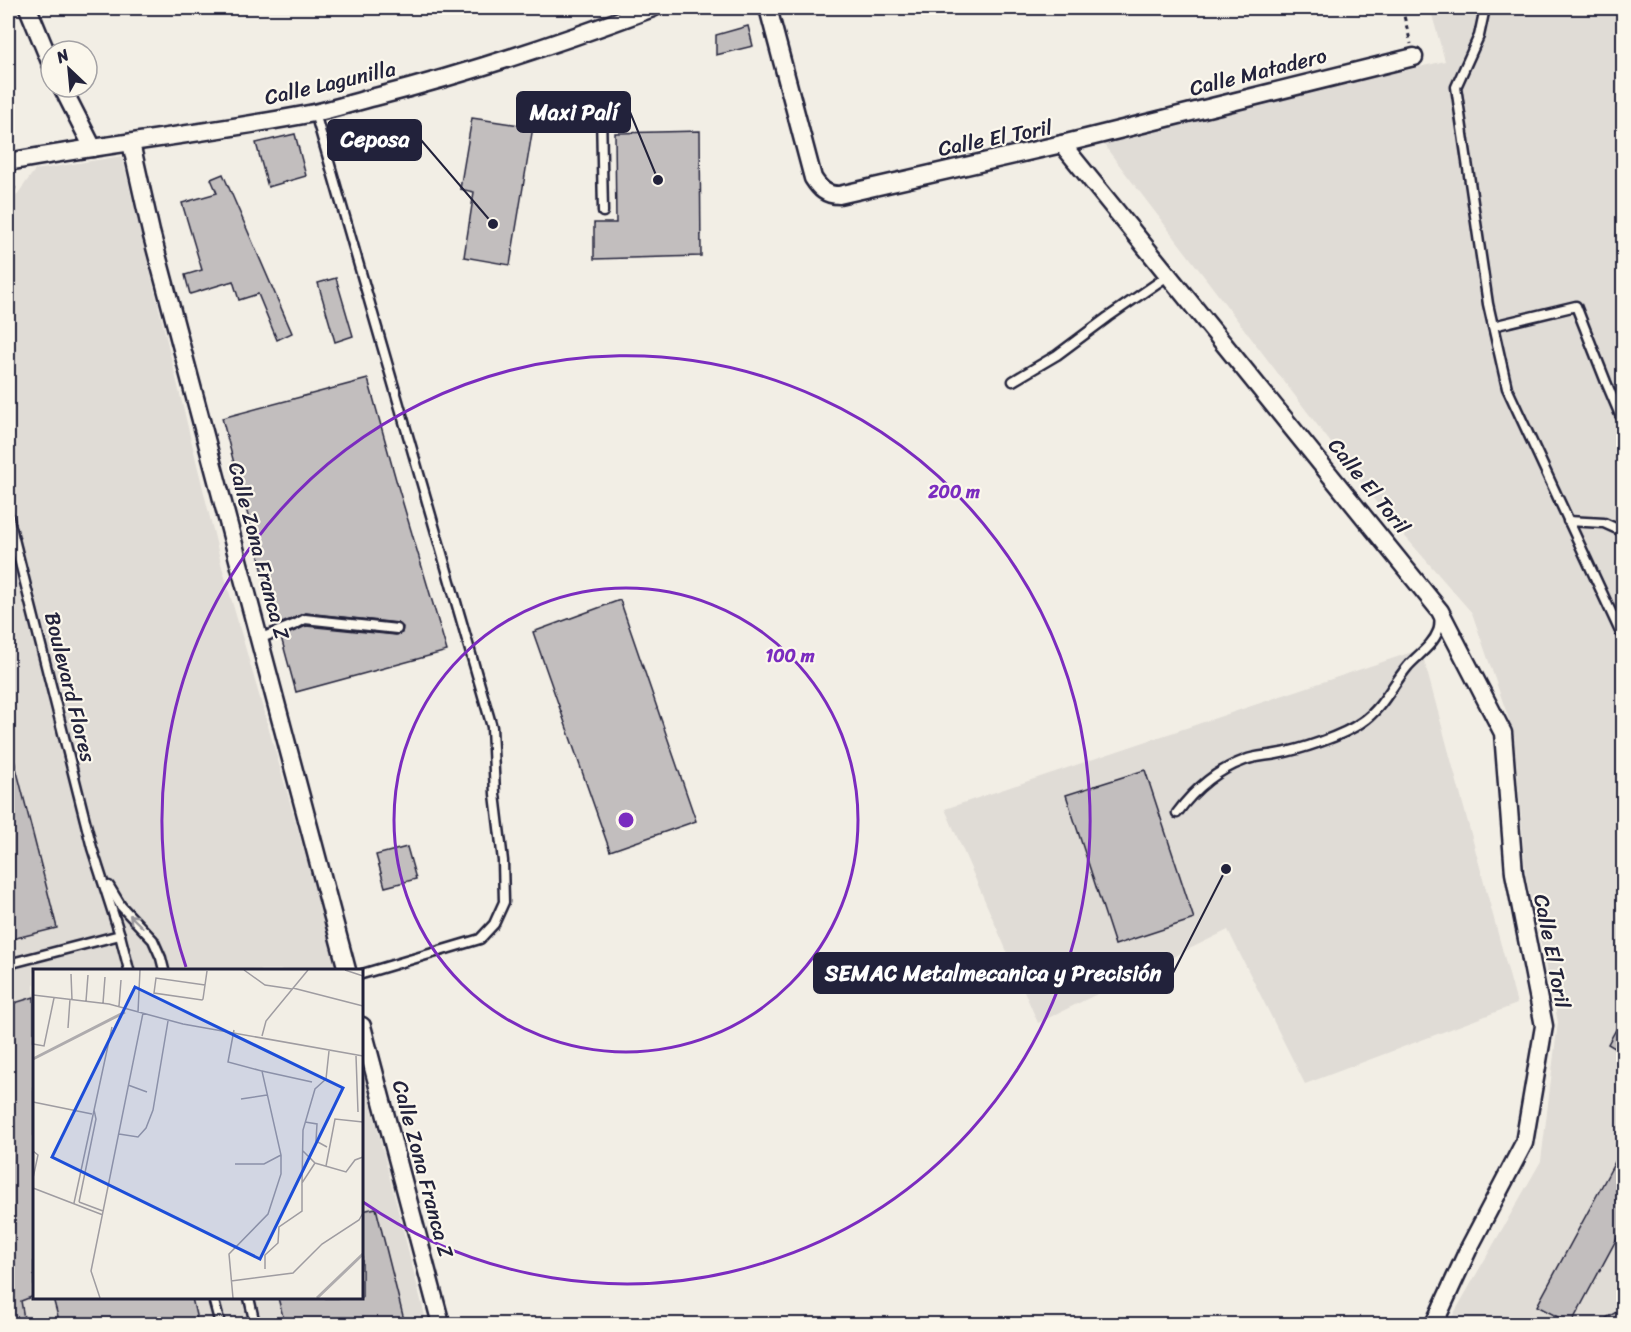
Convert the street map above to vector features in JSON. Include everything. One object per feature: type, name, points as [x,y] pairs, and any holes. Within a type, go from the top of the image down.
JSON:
[{"type":"street","points":[[28,8],[41,39]]},
{"type":"street","name":"Calle Lagunilla","points":[[8,162],[315,112],[421,86],[567,39],[653,8]]},
{"type":"street","name":"Calle El Toril","points":[[768,8],[813,178],[820,189],[831,195],[1062,144],[1440,611],[1503,733],[1514,873],[1544,1026],[1524,1143],[1468,1250],[1434,1324]]},
{"type":"street","name":"Calle Matadero","points":[[1062,144],[1414,57]]},
{"type":"street","points":[[68,99],[93,148]]},
{"type":"street","name":"Calle Zona Franca Z","points":[[131,143],[151,232],[347,969]]},
{"type":"street","name":"Calle Zona Franca Z","points":[[363,1030],[441,1324]]},
{"type":"lane","points":[[1485,8],[1479,36],[1456,87],[1488,304],[1507,388],[1623,640]]},
{"type":"lane","points":[[601,111],[603,212]]},
{"type":"lane","points":[[315,112],[492,727],[495,794],[503,861],[504,902],[494,924],[480,939],[363,974]]},
{"type":"lane","points":[[1013,381],[1057,355],[1169,275]]},
{"type":"lane","points":[[1493,326],[1576,306],[1620,415],[1623,416]]},
{"type":"lane","name":"Boulevard Flores","points":[[8,515],[92,848],[129,969]]},
{"type":"lane","points":[[1568,521],[1604,523],[1623,532]]},
{"type":"lane","points":[[1177,813],[1188,798],[1228,767],[1245,759],[1305,747],[1335,736],[1360,724],[1377,711],[1409,665],[1430,644],[1438,631],[1440,611]]},
{"type":"lane","points":[[259,639],[305,619],[397,629]]},
{"type":"lane","name":"Boulevard Flores","points":[[98,867],[121,906],[153,940],[164,969]]},
{"type":"lane","points":[[8,964],[120,935]]},
{"type":"lane","points":[[213,1299],[220,1324]]},
{"type":"lane","points":[[249,1299],[255,1324]]},
{"type":"path","points":[[1402,8],[1414,57]]},
{"type":"shaded area","points":[[1430,8],[1623,8],[1623,1324],[1448,1324],[1541,1161],[1558,1022],[1526,876],[1514,734],[1472,613],[1382,510],[1101,141],[1445,61]]},
{"type":"shaded area","points":[[122,156],[222,567],[337,969],[33,969],[33,1299],[363,1299],[363,1072],[427,1324],[8,1324],[8,207],[35,170]]},
{"type":"shaded area","points":[[1421,649],[1517,1004],[1305,1084],[1228,930],[1038,1023],[945,809]]},
{"type":"building","points":[[748,26],[753,46],[716,55],[716,35]]},
{"type":"building","points":[[472,118],[533,127],[510,265],[464,257],[474,192],[460,189]]},
{"type":"building","points":[[700,131],[701,256],[594,259],[594,223],[616,223],[615,133]]},
{"type":"building","points":[[295,134],[306,176],[268,187],[256,143]]},
{"type":"building","points":[[223,174],[292,333],[277,340],[258,294],[239,300],[233,281],[190,294],[185,275],[202,270],[182,203],[217,193],[211,179]]},
{"type":"building","points":[[336,278],[353,336],[335,342],[318,283]]},
{"type":"building","points":[[368,379],[447,651],[296,692],[281,637],[306,626],[396,635],[402,633],[403,627],[398,623],[306,613],[277,625],[222,418]]},
{"type":"building","points":[[620,600],[696,821],[610,851],[533,632]]},
{"type":"building","points":[[8,752],[12,752],[57,928],[8,940]]},
{"type":"building","points":[[1145,770],[1194,919],[1115,945],[1066,795]]},
{"type":"building","points":[[407,847],[416,879],[385,887],[376,855]]},
{"type":"building","points":[[33,997],[33,1296],[21,1301],[25,1324],[8,1324],[8,1005]]},
{"type":"building","points":[[1623,1017],[1623,1053],[1608,1044]]},
{"type":"building","points":[[1623,1147],[1623,1227],[1571,1324],[1537,1306]]},
{"type":"building","points":[[376,1208],[405,1324],[285,1324],[278,1299],[363,1299],[363,1211]]},
{"type":"building","points":[[53,1299],[192,1299],[198,1324],[60,1324]]},
{"type":"building","points":[[1623,1308],[1623,1324],[1596,1324]]},
{"type":"waterway","points":[[8,197],[14,188]]},
{"type":"place","name":"Maxi Palí","points":[[658,180]]},
{"type":"place","name":"Ceposa","points":[[493,224]]},
{"type":"place","name":"SEMAC Metalmecanica y Precisión","points":[[1226,869]]}]
